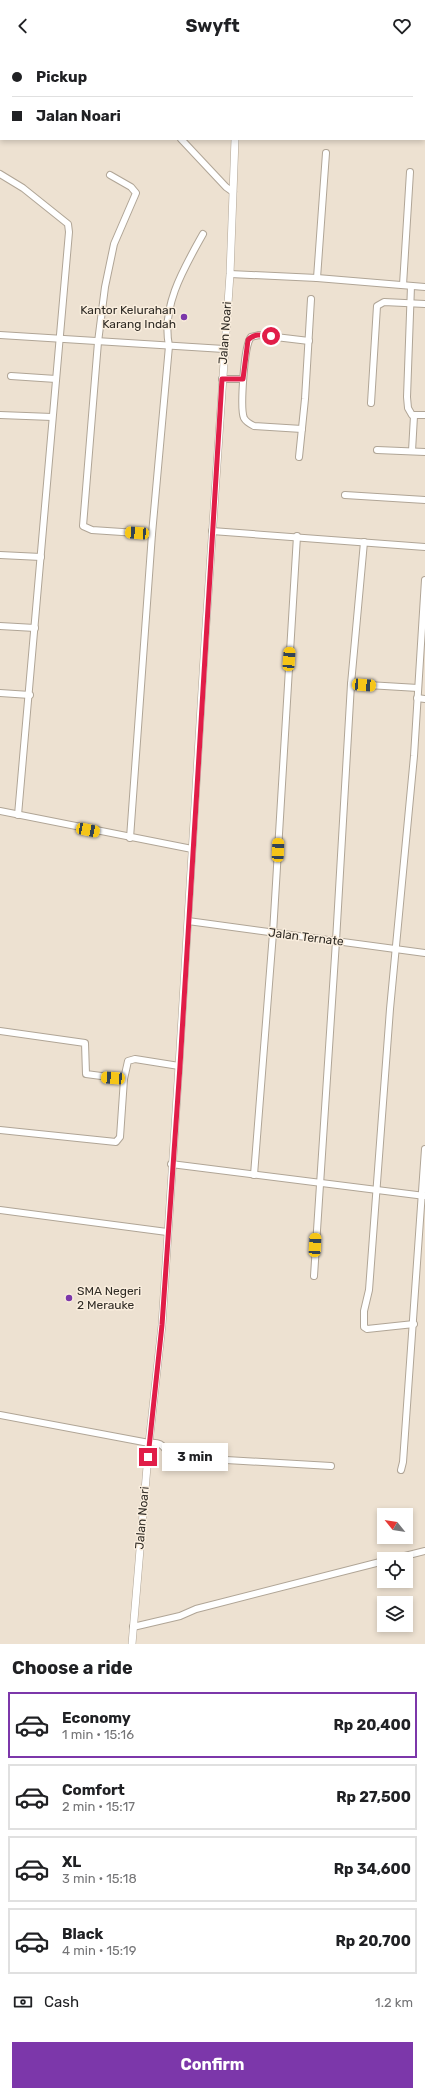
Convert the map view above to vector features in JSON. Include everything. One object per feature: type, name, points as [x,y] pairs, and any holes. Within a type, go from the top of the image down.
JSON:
[{"type":"street","points":[[182,140],[226,187],[233,192]]},
{"type":"street","name":"Jalan Noari","points":[[132,1644],[149,1443],[162,1325],[171,1164],[180,1066],[212,531],[230,274],[235,140]]},
{"type":"street","points":[[317,278],[326,153]]},
{"type":"street","points":[[403,285],[410,172]]},
{"type":"street","points":[[0,174],[22,188],[59,216],[66,222],[69,228],[61,340],[52,417],[30,694],[18,815]]},
{"type":"street","points":[[110,175],[131,187],[136,193],[114,244],[105,287],[98,342],[83,526],[92,530],[152,534]]},
{"type":"street","points":[[130,838],[152,534],[169,346],[168,327],[176,287],[203,234]]},
{"type":"street","points":[[230,274],[317,278],[425,287]]},
{"type":"street","points":[[411,286],[407,397],[408,408],[414,416],[412,451]]},
{"type":"street","points":[[299,457],[311,299]]},
{"type":"street","points":[[371,403],[377,306],[384,302],[425,304]]},
{"type":"street","points":[[0,335],[61,340],[224,348]]},
{"type":"street","points":[[302,429],[254,426],[247,422],[243,417],[243,379],[248,343],[251,337],[259,335],[309,341]]},
{"type":"street","points":[[11,376],[56,379]]},
{"type":"street","points":[[222,379],[243,379]]},
{"type":"street","points":[[0,415],[52,417]]},
{"type":"street","points":[[414,416],[425,415]]},
{"type":"street","points":[[377,450],[425,452]]},
{"type":"street","points":[[345,495],[425,500]]},
{"type":"street","points":[[212,531],[425,546]]},
{"type":"street","points":[[254,1175],[274,933],[297,536]]},
{"type":"street","points":[[314,1276],[351,684],[364,542]]},
{"type":"street","points":[[0,555],[41,557]]},
{"type":"street","points":[[414,1324],[379,1328],[364,1327],[363,1318],[369,1290],[395,949],[409,816],[425,580]]},
{"type":"street","points":[[0,626],[35,628]]},
{"type":"street","points":[[351,684],[418,688]]},
{"type":"street","points":[[0,693],[30,694]]},
{"type":"street","points":[[417,698],[425,699]]},
{"type":"street","points":[[0,811],[130,838],[192,849]]},
{"type":"street","name":"Jalan Ternate","points":[[188,921],[425,953]]},
{"type":"street","points":[[0,1031],[84,1043],[86,1074],[124,1078]]},
{"type":"street","points":[[0,1130],[116,1142],[120,1137],[125,1067],[129,1060],[180,1066]]},
{"type":"street","points":[[401,1470],[403,1462],[406,1397],[414,1324],[425,1149]]},
{"type":"street","points":[[171,1164],[423,1196]]},
{"type":"street","points":[[0,1210],[167,1232]]},
{"type":"street","points":[[0,1415],[149,1443],[162,1444],[168,1453],[175,1456],[331,1466]]},
{"type":"street","points":[[413,1554],[425,1551]]},
{"type":"street","points":[[133,1627],[180,1616],[196,1609],[377,1563]]},
{"type":"place","name":"Kantor Kelurahan Karang Indah","points":[[184,317]]},
{"type":"place","name":"SMA Negeri 2 Merauke","points":[[69,1298]]},
{"type":"route","points":[[148,1457],[162,1325],[171,1164],[180,1066],[204,641],[222,379],[243,379],[248,340],[251,337],[259,335],[271,336]]}]
